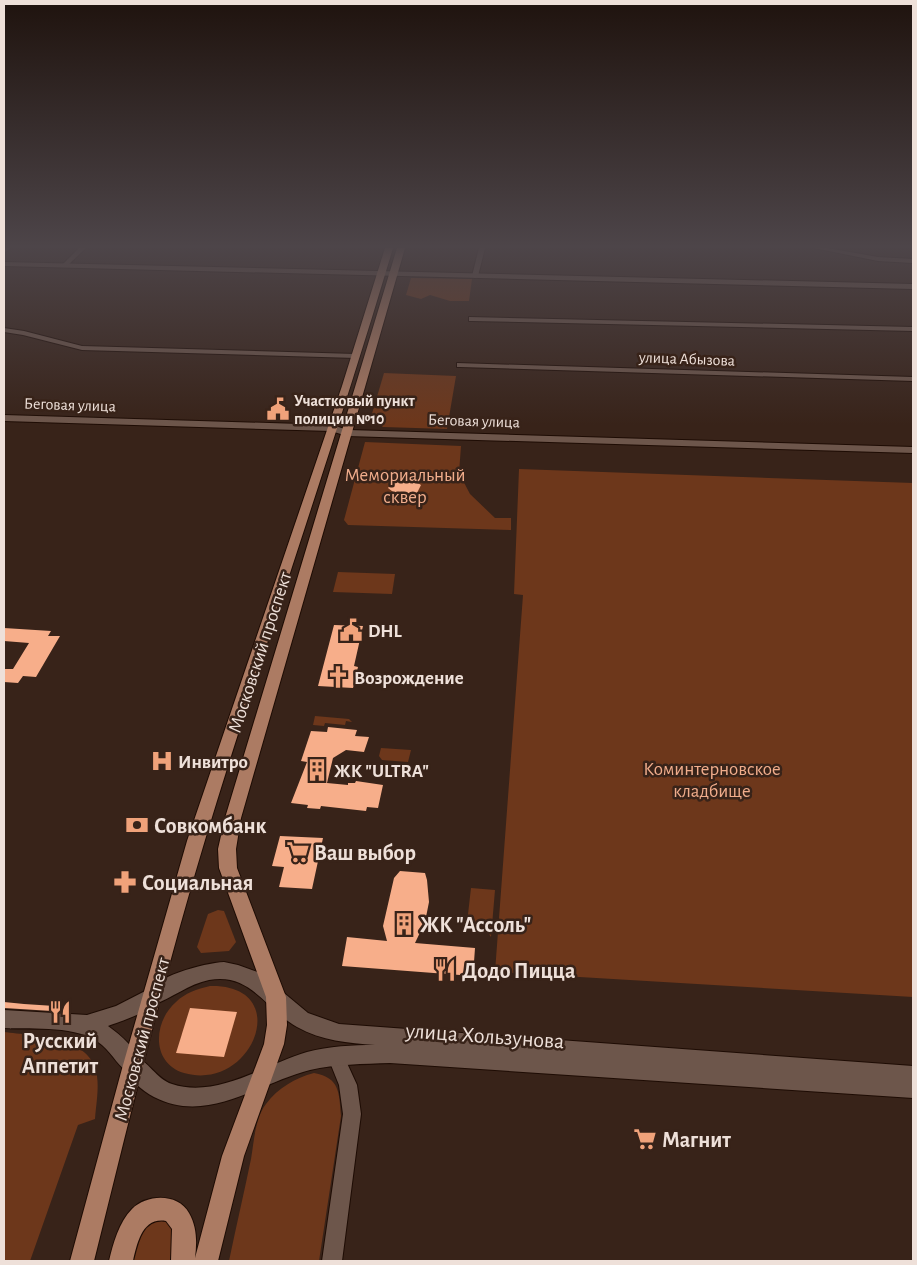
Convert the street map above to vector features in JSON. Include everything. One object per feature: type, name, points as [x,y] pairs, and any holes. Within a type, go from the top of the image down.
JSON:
[{"type":"main road","name":"Московский проспект","points":[[206,1261],[233,1156],[274,1044],[277,1025],[276,997],[228,868],[227,849],[233,818],[339,430],[356,356],[370,307]]},
{"type":"main road","name":"Московский проспект","points":[[82,1261],[133,1065],[196,841],[382,307]]},
{"type":"main road","name":"Беговая улица","points":[[339,430],[913,450]]},
{"type":"main road","name":"улица Хользунова","points":[[4,1019],[86,1024],[121,1013],[185,978],[207,972],[228,970],[254,978],[305,1022],[339,1034],[913,1076]]},
{"type":"main road","name":"улица Хользунова","points":[[86,1024],[110,1039],[151,1084],[174,1096],[202,1098],[230,1092],[300,1064],[335,1055],[390,1054],[913,1088]]},
{"type":"main road","points":[[121,1261],[133,1226],[140,1217],[150,1210],[158,1208],[169,1210],[178,1215],[183,1224],[185,1238],[183,1261]]},
{"type":"street","points":[[472,319],[913,329]]},
{"type":"street","points":[[4,330],[31,334],[61,346],[82,348],[356,356]]},
{"type":"street","name":"улица Абызова","points":[[460,365],[913,379]]},
{"type":"street","name":"Беговая улица","points":[[4,418],[339,430]]},
{"type":"street","points":[[332,1261],[352,1114],[348,1084],[335,1055]]},
{"type":"green space","points":[[384,373],[456,376],[447,429],[383,427],[371,417]]},
{"type":"green space","name":"Мемориальный сквер","points":[[365,442],[461,446],[459,473],[470,494],[495,518],[511,518],[511,530],[348,525],[344,520]]},
{"type":"green space","name":"Коминтерновское кладбище","points":[[519,469],[913,483],[913,997],[495,972],[523,595],[514,594]]},
{"type":"green space","points":[[338,572],[395,574],[392,594],[333,592]]},
{"type":"green space","points":[[315,716],[349,719],[352,722],[346,721],[345,725],[325,723],[324,726],[313,725]]},
{"type":"green space","points":[[381,748],[411,750],[408,762],[382,760],[379,756]]},
{"type":"green space","points":[[471,888],[495,890],[491,937],[484,927],[467,923]]},
{"type":"green space","points":[[218,910],[224,911],[236,942],[229,951],[201,953],[197,947],[208,914]]},
{"type":"green space","points":[[210,986],[236,990],[252,1002],[257,1018],[255,1036],[245,1054],[229,1068],[208,1075],[184,1073],[173,1068],[161,1051],[159,1041],[163,1020],[168,1010],[183,996],[200,988]]},
{"type":"green space","points":[[4,1032],[46,1037],[74,1046],[85,1053],[93,1063],[97,1076],[98,1092],[95,1119],[78,1125],[30,1261],[4,1261]]},
{"type":"green space","points":[[314,1073],[323,1075],[333,1082],[340,1100],[341,1116],[319,1261],[229,1261],[259,1116],[266,1104],[281,1088]]},
{"type":"green space","points":[[155,1215],[173,1224],[173,1246],[170,1261],[126,1261],[132,1242]]},
{"type":"building","points":[[410,478],[421,485],[417,493],[397,495],[388,488],[394,480]]},
{"type":"building","points":[[334,625],[363,626],[354,666],[358,667],[353,688],[318,686]]},
{"type":"building","points":[[4,628],[51,631],[48,636],[60,636],[36,677],[23,676],[18,683],[4,682],[4,669],[13,669],[29,643],[4,641]]},
{"type":"building","name":"ЖК \"ULTRA\"","points":[[328,727],[357,730],[355,736],[369,737],[364,752],[346,750],[333,758],[327,783],[348,785],[348,783],[355,783],[356,781],[383,785],[378,808],[367,807],[366,811],[321,806],[320,809],[307,808],[308,805],[291,803],[307,762],[301,761],[311,731],[327,732]]},
{"type":"building","name":"Ваш выбор","points":[[280,836],[323,838],[312,889],[279,887],[284,867],[272,866]]},
{"type":"building","name":"ЖК \"Ассоль\"","points":[[400,871],[425,873],[427,880],[429,902],[425,922],[415,943],[475,948],[473,976],[342,966],[347,937],[387,941],[383,926],[394,878]]},
{"type":"building","points":[[4,1002],[70,1007],[68,1012],[4,1008]]},
{"type":"building","points":[[190,1008],[237,1012],[224,1057],[176,1053]]},
{"type":"place","name":"Участковый пункт полиции №10","points":[[278,409]]},
{"type":"place","name":"DHL","points":[[351,630]]},
{"type":"place","name":"Возрождение","points":[[338,677]]},
{"type":"place","name":"Инвитро","points":[[162,761]]},
{"type":"place","name":"ЖК \"ULTRA\"","points":[[317,770]]},
{"type":"place","name":"Совкомбанк","points":[[137,825]]},
{"type":"place","name":"Ваш выбор","points":[[298,852]]},
{"type":"place","name":"Социальная","points":[[125,882]]},
{"type":"place","name":"ЖК \"Ассоль\"","points":[[404,924]]},
{"type":"place","name":"Додо Пицца","points":[[445,970]]},
{"type":"place","name":"Русский Аппетит","points":[[60,1012]]},
{"type":"place","name":"Магнит","points":[[645,1139]]}]
